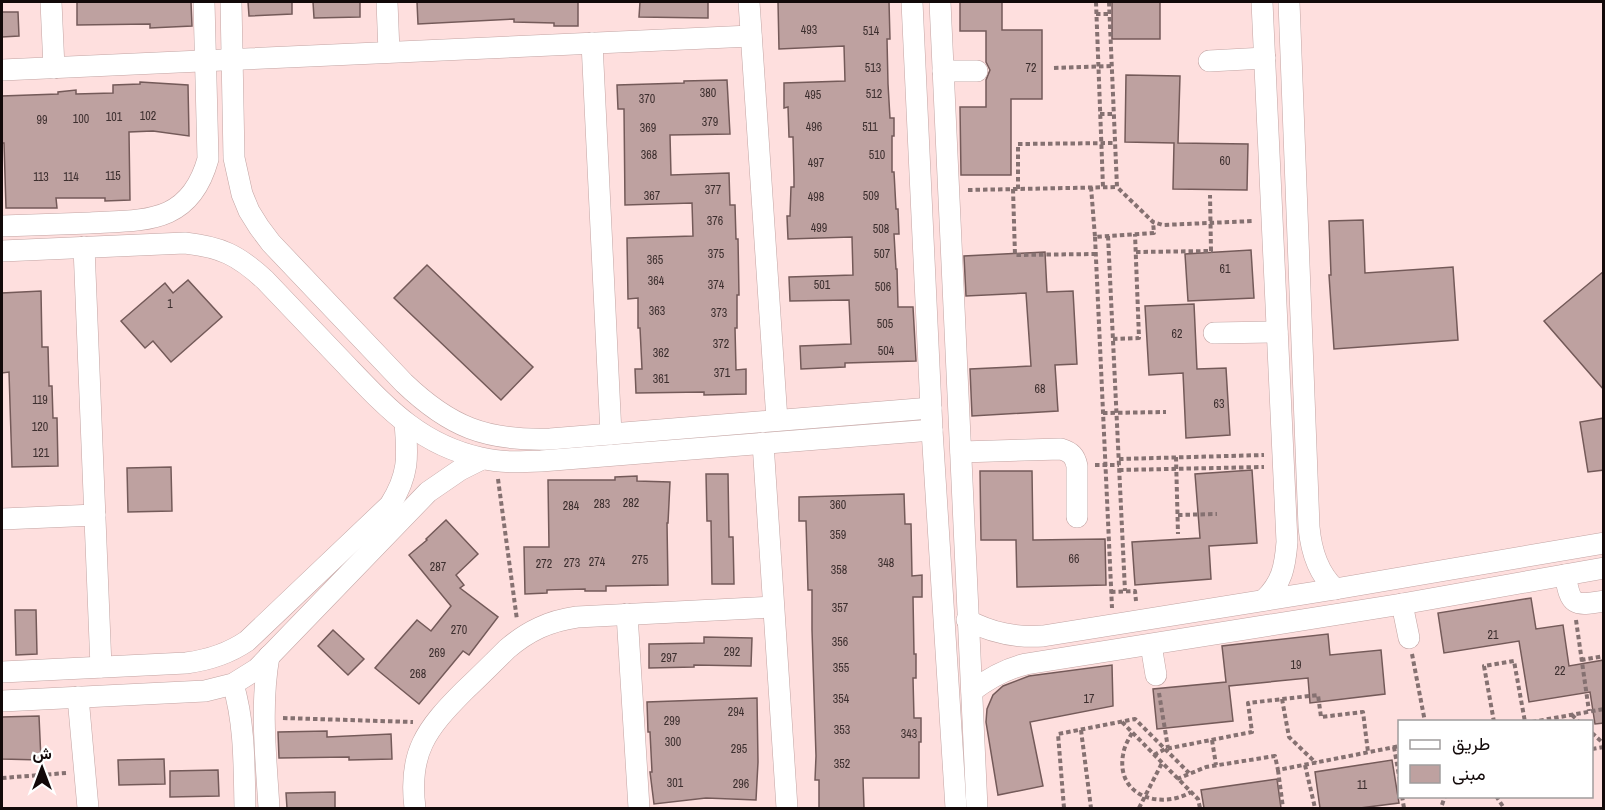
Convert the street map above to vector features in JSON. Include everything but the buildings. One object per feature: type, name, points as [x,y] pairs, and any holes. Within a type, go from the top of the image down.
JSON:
[{"type":"street","points":[[51,2],[54,68]]},
{"type":"street","points":[[2,226],[149,219],[174,210],[193,193],[200,182],[208,159],[204,2]]},
{"type":"street","points":[[231,2],[234,158],[242,194],[249,211],[271,243],[404,383],[424,402],[446,417],[471,429],[497,437],[523,440],[932,408]]},
{"type":"street","points":[[387,2],[388,52]]},
{"type":"street","points":[[749,2],[777,420]]},
{"type":"street","points":[[912,2],[932,430],[956,808]]},
{"type":"street","points":[[940,2],[977,808]]},
{"type":"street","points":[[1262,2],[1286,529],[1286,557],[1279,583],[1264,600]]},
{"type":"street","points":[[1289,2],[1309,527],[1317,563],[1335,589]]},
{"type":"street","points":[[2,70],[752,36]]},
{"type":"street","points":[[592,43],[611,434]]},
{"type":"street","points":[[1209,61],[1264,58]]},
{"type":"street","points":[[944,71],[977,71]]},
{"type":"street","points":[[920,169],[948,167]]},
{"type":"street","points":[[2,251],[185,243],[207,246],[229,253],[248,265],[265,280],[378,399],[405,423],[424,437],[452,450],[489,459],[512,462],[541,461],[932,430]]},
{"type":"street","points":[[84,247],[101,667]]},
{"type":"street","points":[[1215,333],[1277,332]]},
{"type":"street","points":[[2,672],[202,661],[226,653],[247,641],[390,505],[401,484],[407,461],[405,423]]},
{"type":"street","points":[[763,443],[787,808]]},
{"type":"street","points":[[961,452],[1061,449],[1067,451],[1072,454],[1077,466],[1077,517]]},
{"type":"street","points":[[2,701],[205,691],[233,684],[257,669],[421,499],[452,475],[489,459]]},
{"type":"street","points":[[2,519],[95,515]]},
{"type":"street","points":[[1286,529],[1309,527]]},
{"type":"street","points":[[968,620],[985,629],[1004,634],[1043,636],[1604,543]]},
{"type":"street","points":[[972,691],[997,674],[1011,668],[1402,604],[1604,568]]},
{"type":"street","points":[[1565,575],[1569,594],[1576,603],[1604,601]]},
{"type":"street","points":[[1402,604],[1409,638]]},
{"type":"street","points":[[416,808],[413,778],[416,763],[420,748],[434,722],[519,638],[533,629],[562,619],[773,606]]},
{"type":"street","points":[[627,614],[639,808]]},
{"type":"street","points":[[1043,636],[1044,662]]},
{"type":"street","points":[[1151,645],[1156,675]]},
{"type":"street","points":[[269,656],[264,687],[269,808]]},
{"type":"street","points":[[233,684],[242,726],[245,808]]},
{"type":"street","points":[[78,697],[88,808]]},
{"type":"path","points":[[1096,2],[1103,187]]},
{"type":"path","points":[[1109,2],[1117,187],[1153,222],[1163,225],[1272,220]]},
{"type":"path","points":[[1096,14],[1109,14]]},
{"type":"path","points":[[1054,68],[1112,66]]},
{"type":"path","points":[[1101,114],[1114,114]]},
{"type":"path","points":[[1096,254],[1015,255],[1018,144],[1115,143]]},
{"type":"path","points":[[1091,187],[1113,626]]},
{"type":"path","points":[[949,191],[1117,187]]},
{"type":"path","points":[[1136,252],[1211,251],[1210,195]]},
{"type":"path","points":[[1095,237],[1154,233],[1153,222]]},
{"type":"path","points":[[1113,339],[1139,338],[1135,234]]},
{"type":"path","points":[[1108,236],[1125,591]]},
{"type":"path","points":[[1103,413],[1166,412]]},
{"type":"path","points":[[1118,459],[1176,457],[1283,461]]},
{"type":"path","points":[[1176,457],[1178,534]]},
{"type":"path","points":[[1153,458],[1154,469]]},
{"type":"path","points":[[489,459],[519,638]]},
{"type":"path","points":[[1119,470],[1283,461]]},
{"type":"path","points":[[1178,515],[1217,514]]},
{"type":"path","points":[[1577,637],[1589,711]]},
{"type":"path","points":[[1409,638],[1425,720]]},
{"type":"path","points":[[1581,660],[1604,656]]},
{"type":"path","points":[[1494,720],[1484,666],[1514,661],[1525,720]]},
{"type":"path","points":[[1156,675],[1166,748]]},
{"type":"path","points":[[1154,755],[1166,748],[1252,732],[1248,703],[1318,695],[1321,717],[1363,712],[1368,752]]},
{"type":"path","points":[[1282,699],[1289,737],[1316,763]]},
{"type":"path","points":[[1542,720],[1604,709]]},
{"type":"path","points":[[1571,714],[1577,720]]},
{"type":"path","points":[[264,718],[434,722]]},
{"type":"path","points":[[1064,808],[1058,734],[1135,719],[1189,773]]},
{"type":"path","points":[[1121,722],[1191,792],[1198,800],[1200,808]]},
{"type":"path","points":[[1081,730],[1091,808]]},
{"type":"path","points":[[1132,733],[1123,754],[1123,771],[1128,785],[1144,798],[1161,802],[1169,802],[1191,792]]},
{"type":"path","points":[[1593,734],[1604,746]]},
{"type":"path","points":[[1212,740],[1216,766]]},
{"type":"path","points":[[1278,771],[1397,746]]},
{"type":"path","points":[[1177,778],[1216,766],[1275,756],[1283,808]]},
{"type":"path","points":[[1139,808],[1162,763]]},
{"type":"path","points":[[1305,765],[1315,808]]},
{"type":"path","points":[[2,778],[85,772]]},
{"type":"path","points":[[1443,805],[1445,798]]}]
